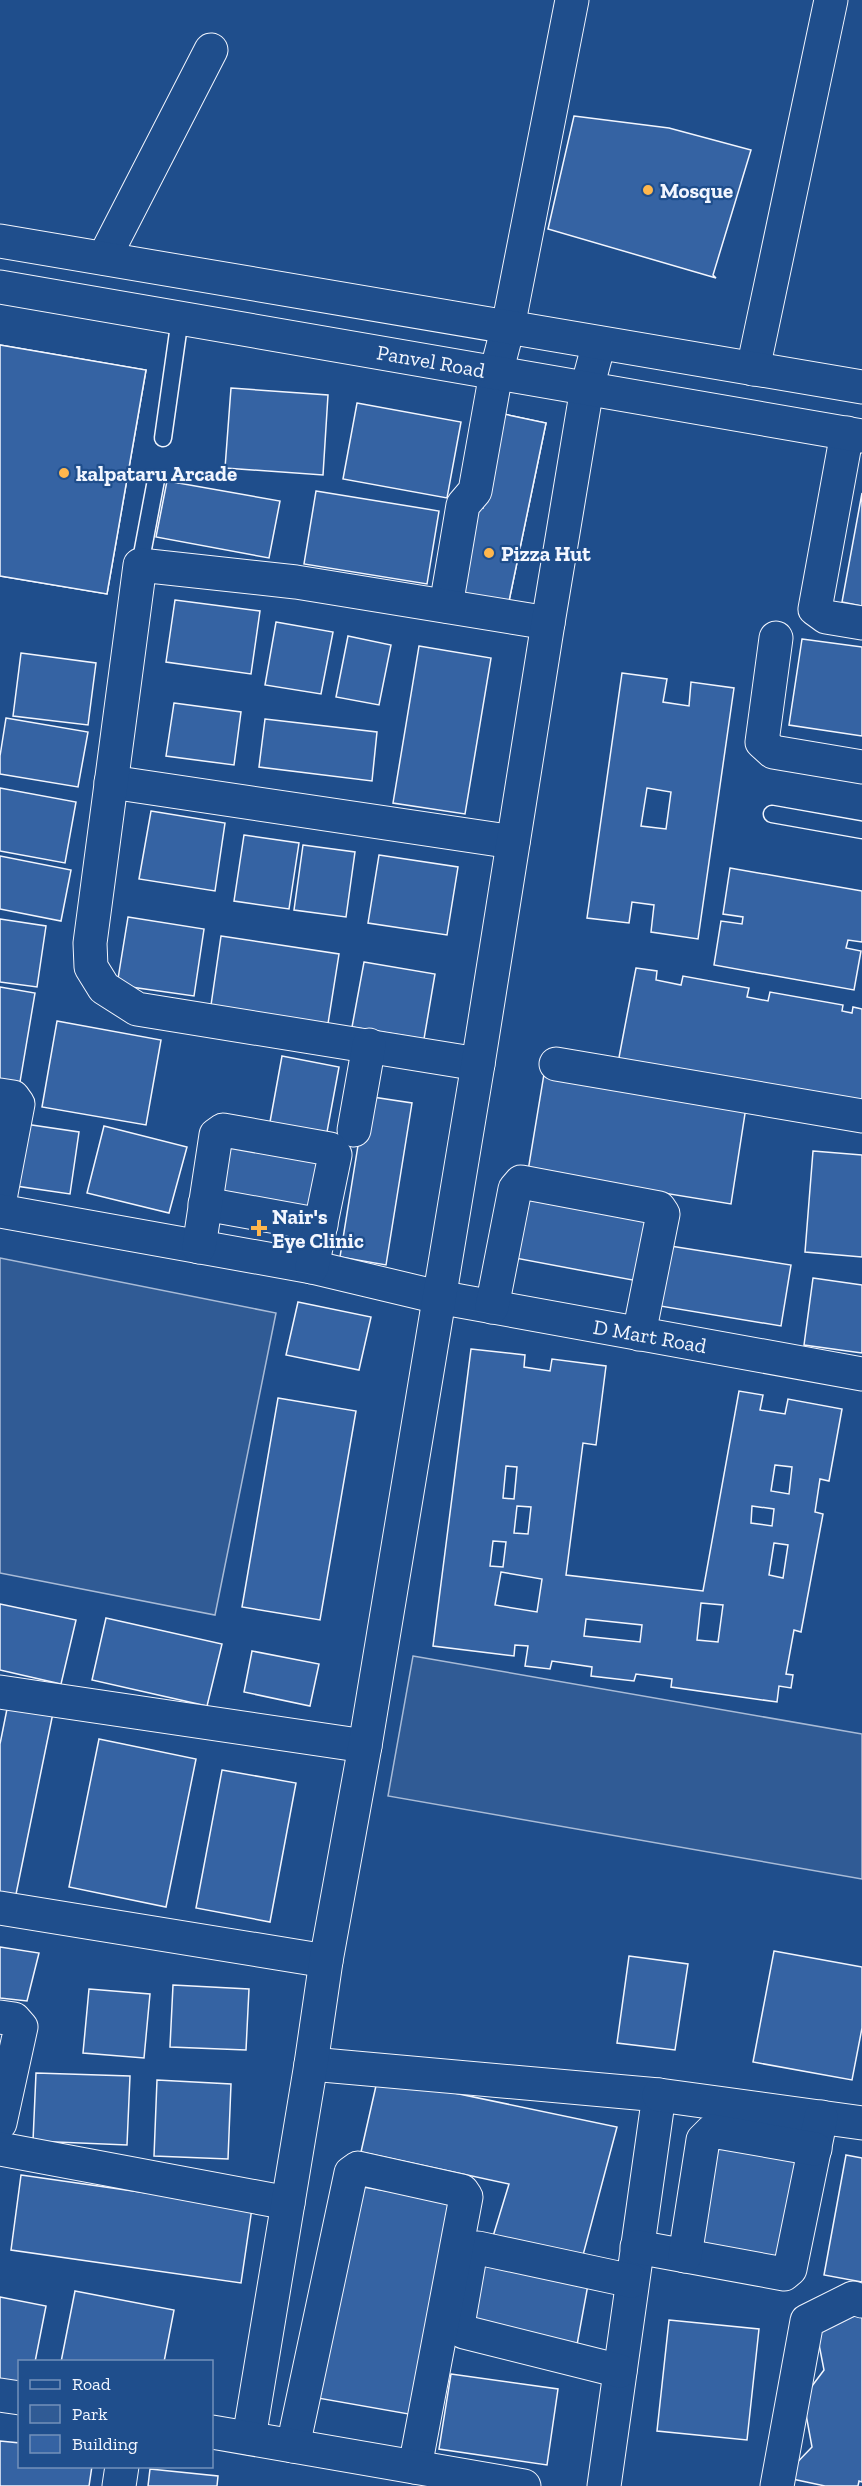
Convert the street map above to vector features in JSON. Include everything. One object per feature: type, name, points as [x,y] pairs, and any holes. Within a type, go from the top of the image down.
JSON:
[{"type":"street","points":[[446,606],[463,505],[475,491],[496,373],[508,327],[572,0]]},
{"type":"street","points":[[753,369],[831,0]]},
{"type":"street","points":[[104,258],[211,50]]},
{"type":"street","points":[[0,241],[862,387]]},
{"type":"street","name":"Panvel Road","points":[[0,287],[855,434]]},
{"type":"street","points":[[249,2438],[326,1960],[365,1746],[478,1064],[587,388],[599,343]]},
{"type":"street","points":[[855,434],[815,609],[826,617],[862,623]]},
{"type":"street","points":[[478,1064],[138,1009],[104,988],[91,967],[90,943],[140,565],[296,582],[548,623]]},
{"type":"street","points":[[776,638],[762,742],[773,752],[862,767]]},
{"type":"street","points":[[111,782],[513,842]]},
{"type":"street","points":[[354,1130],[369,1046]]},
{"type":"street","points":[[556,1064],[862,1116]]},
{"type":"street","points":[[0,1095],[13,1098],[18,1104],[0,1199]]},
{"type":"street","points":[[199,1247],[216,1135],[223,1130],[330,1149],[335,1155],[313,1224],[304,1266]]},
{"type":"street","points":[[492,1307],[515,1189],[521,1182],[555,1188],[659,1208],[663,1214],[639,1334]]},
{"type":"street","points":[[205,1204],[313,1224]]},
{"type":"street","name":"D Mart Road","points":[[0,1211],[304,1266],[438,1297],[862,1374]]},
{"type":"street","points":[[0,1692],[365,1746]]},
{"type":"street","points":[[0,1908],[326,1960]]},
{"type":"street","points":[[0,2017],[14,2019],[21,2028],[2,2104]]},
{"type":"street","points":[[311,2064],[659,2095],[862,2123]]},
{"type":"street","points":[[604,2486],[659,2095]]},
{"type":"street","points":[[637,2247],[783,2274],[790,2269],[821,2117]]},
{"type":"street","points":[[685,2256],[702,2140],[712,2131],[814,2149]]},
{"type":"street","points":[[0,2149],[288,2203]]},
{"type":"street","points":[[293,2446],[351,2173],[358,2168],[462,2191],[466,2197],[415,2467]]},
{"type":"street","points":[[620,2371],[464,2332],[458,2325],[470,2256],[478,2248],[632,2281]]},
{"type":"street","points":[[777,2486],[807,2321],[853,2298],[862,2301]]},
{"type":"street","points":[[0,2395],[18,2398]]},
{"type":"street","points":[[213,2432],[524,2486]]},
{"type":"street","points":[[119,2486],[122,2468]]},
{"type":"lane","points":[[163,438],[180,318]]},
{"type":"lane","points":[[140,565],[156,480]]},
{"type":"lane","points":[[772,814],[862,831]]},
{"type":"green space","points":[[0,1258],[276,1313],[215,1615],[0,1573]]},
{"type":"green space","points":[[413,1656],[862,1734],[862,1879],[388,1796]]},
{"type":"building","name":"Mosque","points":[[574,116],[669,128],[751,150],[713,275],[716,278],[548,229]]},
{"type":"building","name":"kalpataru Arcade","points":[[0,345],[146,370],[107,594],[0,576]]},
{"type":"building","name":"kalpataru Arcade","points":[[0,345],[146,370],[107,594],[0,576]]},
{"type":"building","points":[[231,388],[328,395],[323,475],[225,468]]},
{"type":"building","points":[[357,403],[461,422],[447,498],[343,479]]},
{"type":"building","name":"Pizza Hut","points":[[499,413],[546,423],[508,606],[450,598],[469,505],[483,508]]},
{"type":"building","name":"Pizza Hut","points":[[499,413],[546,423],[508,606],[450,598],[469,505],[483,508]]},
{"type":"building","points":[[167,481],[280,501],[269,558],[156,537]]},
{"type":"building","points":[[316,491],[439,511],[427,584],[304,564]]},
{"type":"building","points":[[862,493],[862,606],[842,602]]},
{"type":"building","points":[[175,600],[260,611],[251,674],[166,662]]},
{"type":"building","points":[[276,622],[333,632],[321,694],[265,685]]},
{"type":"building","points":[[348,636],[391,645],[379,705],[336,697]]},
{"type":"building","points":[[802,639],[862,647],[862,736],[789,725]]},
{"type":"building","points":[[419,646],[491,658],[465,814],[393,803]]},
{"type":"building","points":[[21,653],[96,663],[88,725],[13,716]]},
{"type":"building","points":[[622,673],[667,679],[663,702],[689,706],[691,682],[734,688],[698,939],[651,932],[654,905],[632,902],[629,923],[587,918]],"holes":[[[647,788],[671,792],[666,829],[641,826]]]},
{"type":"building","points":[[174,703],[241,712],[234,765],[166,756]]},
{"type":"building","points":[[6,718],[88,732],[78,787],[0,774],[0,756]]},
{"type":"building","points":[[265,719],[377,732],[372,781],[259,767]]},
{"type":"building","points":[[0,788],[76,802],[65,863],[0,851]]},
{"type":"building","points":[[151,811],[225,823],[215,891],[139,879]]},
{"type":"building","points":[[244,835],[299,843],[289,909],[234,901]]},
{"type":"building","points":[[303,845],[355,852],[346,917],[294,910]]},
{"type":"building","points":[[379,855],[458,867],[447,935],[368,923]]},
{"type":"building","points":[[0,856],[71,870],[61,921],[0,909]]},
{"type":"building","points":[[730,868],[862,891],[862,942],[848,940],[846,948],[861,951],[854,990],[714,965],[721,921],[742,924],[743,917],[723,914]]},
{"type":"building","points":[[128,917],[204,929],[194,996],[117,985]]},
{"type":"building","points":[[0,919],[46,926],[37,987],[0,982]]},
{"type":"building","points":[[221,936],[339,954],[327,1030],[210,1012]]},
{"type":"building","points":[[364,962],[435,974],[424,1039],[352,1027]]},
{"type":"building","points":[[636,968],[657,971],[656,980],[681,985],[683,976],[749,988],[747,997],[768,1001],[770,992],[843,1005],[842,1011],[852,1013],[853,1007],[862,1009],[862,1113],[617,1068]]},
{"type":"building","points":[[0,987],[35,993],[20,1082],[0,1079]]},
{"type":"building","points":[[57,1021],[161,1040],[146,1125],[42,1107]]},
{"type":"building","points":[[282,1056],[339,1067],[325,1143],[268,1133]]},
{"type":"building","points":[[544,1074],[746,1107],[731,1204],[528,1171]]},
{"type":"building","points":[[366,1096],[412,1103],[386,1265],[340,1257]]},
{"type":"building","points":[[25,1124],[79,1132],[70,1194],[16,1186]]},
{"type":"building","points":[[104,1126],[187,1147],[169,1213],[87,1193]]},
{"type":"building","points":[[221,1139],[328,1158],[316,1219],[215,1201]]},
{"type":"building","points":[[813,1151],[862,1155],[862,1257],[805,1252]]},
{"type":"building","points":[[527,1190],[657,1214],[643,1282],[515,1258]]},
{"type":"building","points":[[664,1245],[791,1265],[781,1326],[654,1305]]},
{"type":"building","points":[[813,1278],[862,1285],[862,1353],[804,1345]]},
{"type":"building","points":[[298,1302],[371,1317],[359,1370],[286,1355]]},
{"type":"building","points":[[471,1349],[525,1355],[524,1367],[550,1371],[552,1359],[606,1366],[596,1445],[583,1443],[566,1575],[703,1591],[739,1391],[763,1395],[760,1410],[785,1414],[788,1399],[842,1409],[829,1481],[820,1479],[815,1512],[823,1514],[801,1632],[794,1630],[786,1674],[793,1675],[791,1688],[779,1686],[777,1702],[671,1687],[672,1679],[636,1674],[634,1681],[591,1676],[592,1667],[552,1661],[550,1669],[525,1666],[528,1646],[515,1645],[514,1656],[433,1646]],"holes":[[[775,1465],[792,1467],[789,1494],[771,1491]],[[506,1466],[517,1467],[514,1499],[503,1498]],[[517,1506],[531,1507],[528,1534],[514,1533]],[[752,1506],[774,1509],[772,1526],[751,1523]],[[493,1541],[506,1542],[503,1567],[490,1566]],[[774,1543],[788,1545],[783,1578],[769,1575]],[[501,1572],[542,1579],[537,1612],[495,1605]],[[701,1603],[723,1605],[718,1642],[697,1640]],[[586,1619],[642,1625],[640,1642],[584,1636]]]},
{"type":"building","points":[[278,1398],[356,1411],[320,1620],[242,1607]]},
{"type":"building","points":[[0,1604],[76,1620],[61,1684],[0,1670]]},
{"type":"building","points":[[106,1618],[222,1644],[207,1706],[92,1680]]},
{"type":"building","points":[[252,1651],[319,1664],[310,1706],[244,1692]]},
{"type":"building","points":[[9,1699],[54,1708],[14,1904],[0,1901],[0,1744]]},
{"type":"building","points":[[99,1739],[196,1759],[166,1907],[69,1887]]},
{"type":"building","points":[[222,1770],[296,1783],[270,1922],[196,1908]]},
{"type":"building","points":[[0,1947],[39,1953],[27,2001],[0,1998]]},
{"type":"building","points":[[774,1951],[862,1967],[862,2028],[852,2080],[753,2062]]},
{"type":"building","points":[[629,1956],[688,1964],[675,2050],[617,2043]]},
{"type":"building","points":[[173,1985],[249,1989],[246,2050],[170,2047]]},
{"type":"building","points":[[89,1989],[150,1994],[144,2058],[83,2053]]},
{"type":"building","points":[[36,2073],[130,2076],[127,2145],[33,2141]]},
{"type":"building","points":[[378,2077],[617,2127],[582,2259],[491,2243],[509,2184],[361,2152]]},
{"type":"building","points":[[157,2080],[231,2084],[228,2159],[154,2156]]},
{"type":"building","points":[[713,2139],[799,2151],[781,2268],[693,2252]]},
{"type":"building","points":[[846,2155],[862,2158],[862,2282],[824,2275]]},
{"type":"building","points":[[21,2175],[252,2208],[241,2283],[11,2250]]},
{"type":"building","points":[[357,2186],[454,2202],[414,2415],[312,2397]]},
{"type":"building","points":[[479,2259],[589,2279],[577,2345],[466,2327]]},
{"type":"building","points":[[75,2291],[174,2310],[164,2360],[61,2360]]},
{"type":"building","points":[[0,2297],[46,2306],[35,2360],[18,2360],[18,2383],[0,2379]]},
{"type":"building","points":[[862,2307],[862,2482],[859,2481],[858,2486],[825,2486],[783,2477],[812,2447],[803,2398],[824,2370],[816,2329]]},
{"type":"building","points":[[669,2320],[759,2329],[747,2440],[657,2431]]},
{"type":"building","points":[[451,2374],[558,2389],[547,2465],[439,2449]]},
{"type":"building","points":[[0,2441],[18,2443],[18,2468],[92,2468],[89,2486],[0,2486]]},
{"type":"building","points":[[150,2469],[218,2476],[217,2486],[148,2486]]},
{"type":"place","name":"Mosque","points":[[648,190]]},
{"type":"place","name":"kalpataru Arcade","points":[[64,473]]},
{"type":"place","name":"Pizza Hut","points":[[489,553]]},
{"type":"place","name":"Nair's Eye Clinic","points":[[259,1228]]}]
